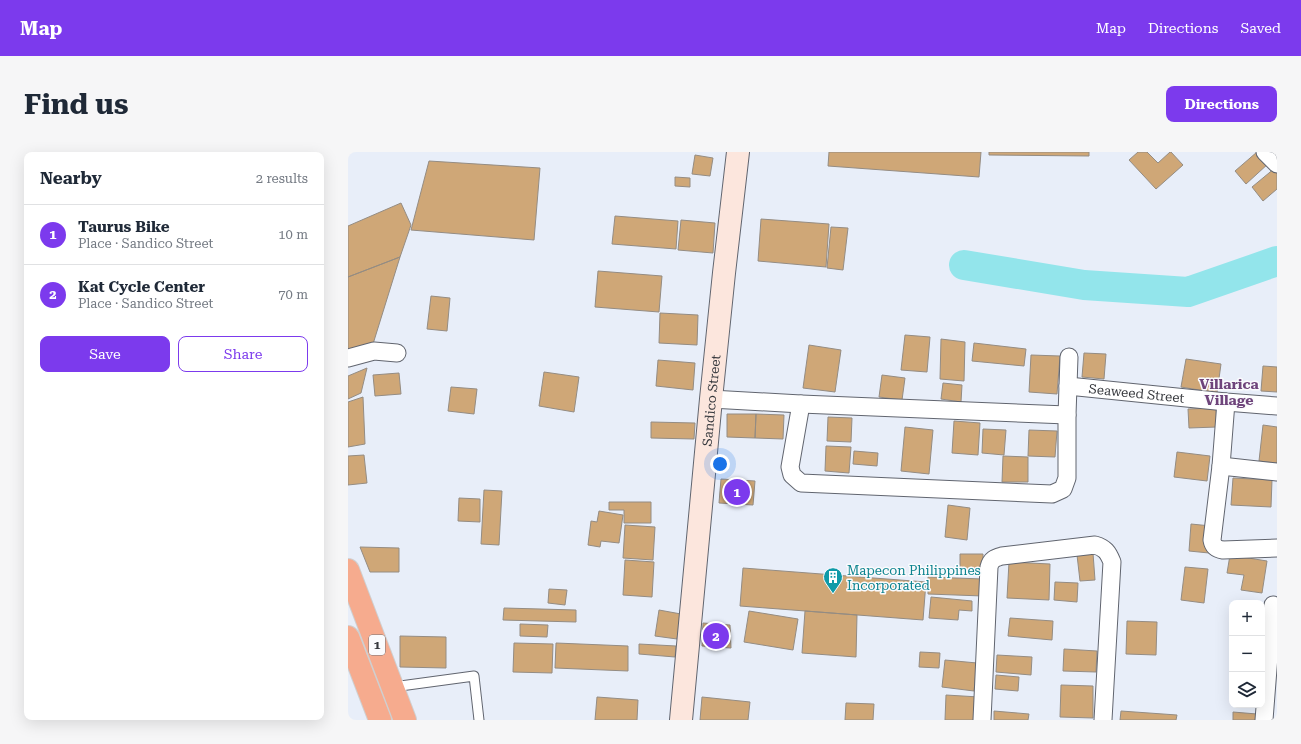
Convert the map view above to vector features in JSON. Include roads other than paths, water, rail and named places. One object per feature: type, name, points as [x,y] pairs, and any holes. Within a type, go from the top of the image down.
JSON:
[{"type":"highway","name":"1","points":[[348,570],[405,720]]},
{"type":"highway","name":"1","points":[[348,637],[380,720]]},
{"type":"main road","name":"Sandico Street","points":[[681,720],[711,399],[738,152]]},
{"type":"street","points":[[1264,152],[1277,164]]},
{"type":"street","points":[[348,358],[374,351],[397,353]]},
{"type":"street","points":[[801,404],[790,467],[792,475],[801,483],[1052,494],[1063,489],[1068,478],[1067,415],[1069,357]]},
{"type":"street","name":"Seaweed Street","points":[[1068,386],[1277,406]]},
{"type":"street","points":[[711,399],[1067,415]]},
{"type":"street","points":[[1226,402],[1222,466],[1212,540],[1213,545],[1217,549],[1222,550],[1277,548]]},
{"type":"street","points":[[1222,466],[1277,472]]},
{"type":"street","points":[[982,720],[989,567],[991,561],[1002,556],[1095,545],[1104,548],[1112,562],[1103,720]]},
{"type":"street","points":[[1264,720],[1274,628],[1274,605]]},
{"type":"lane","points":[[393,687],[474,676],[478,720]]},
{"type":"waterway","points":[[964,265],[1084,285],[1188,292],[1277,261]]},
{"type":"place","name":"Taurus Bike","points":[[737,492]]},
{"type":"place","name":"Mapecon Philippines Incorporated","points":[[833,594]]},
{"type":"place","name":"Kat Cycle Center","points":[[716,636]]},
{"type":"district","name":"Villarica Village","points":[[1229,392]]}]
